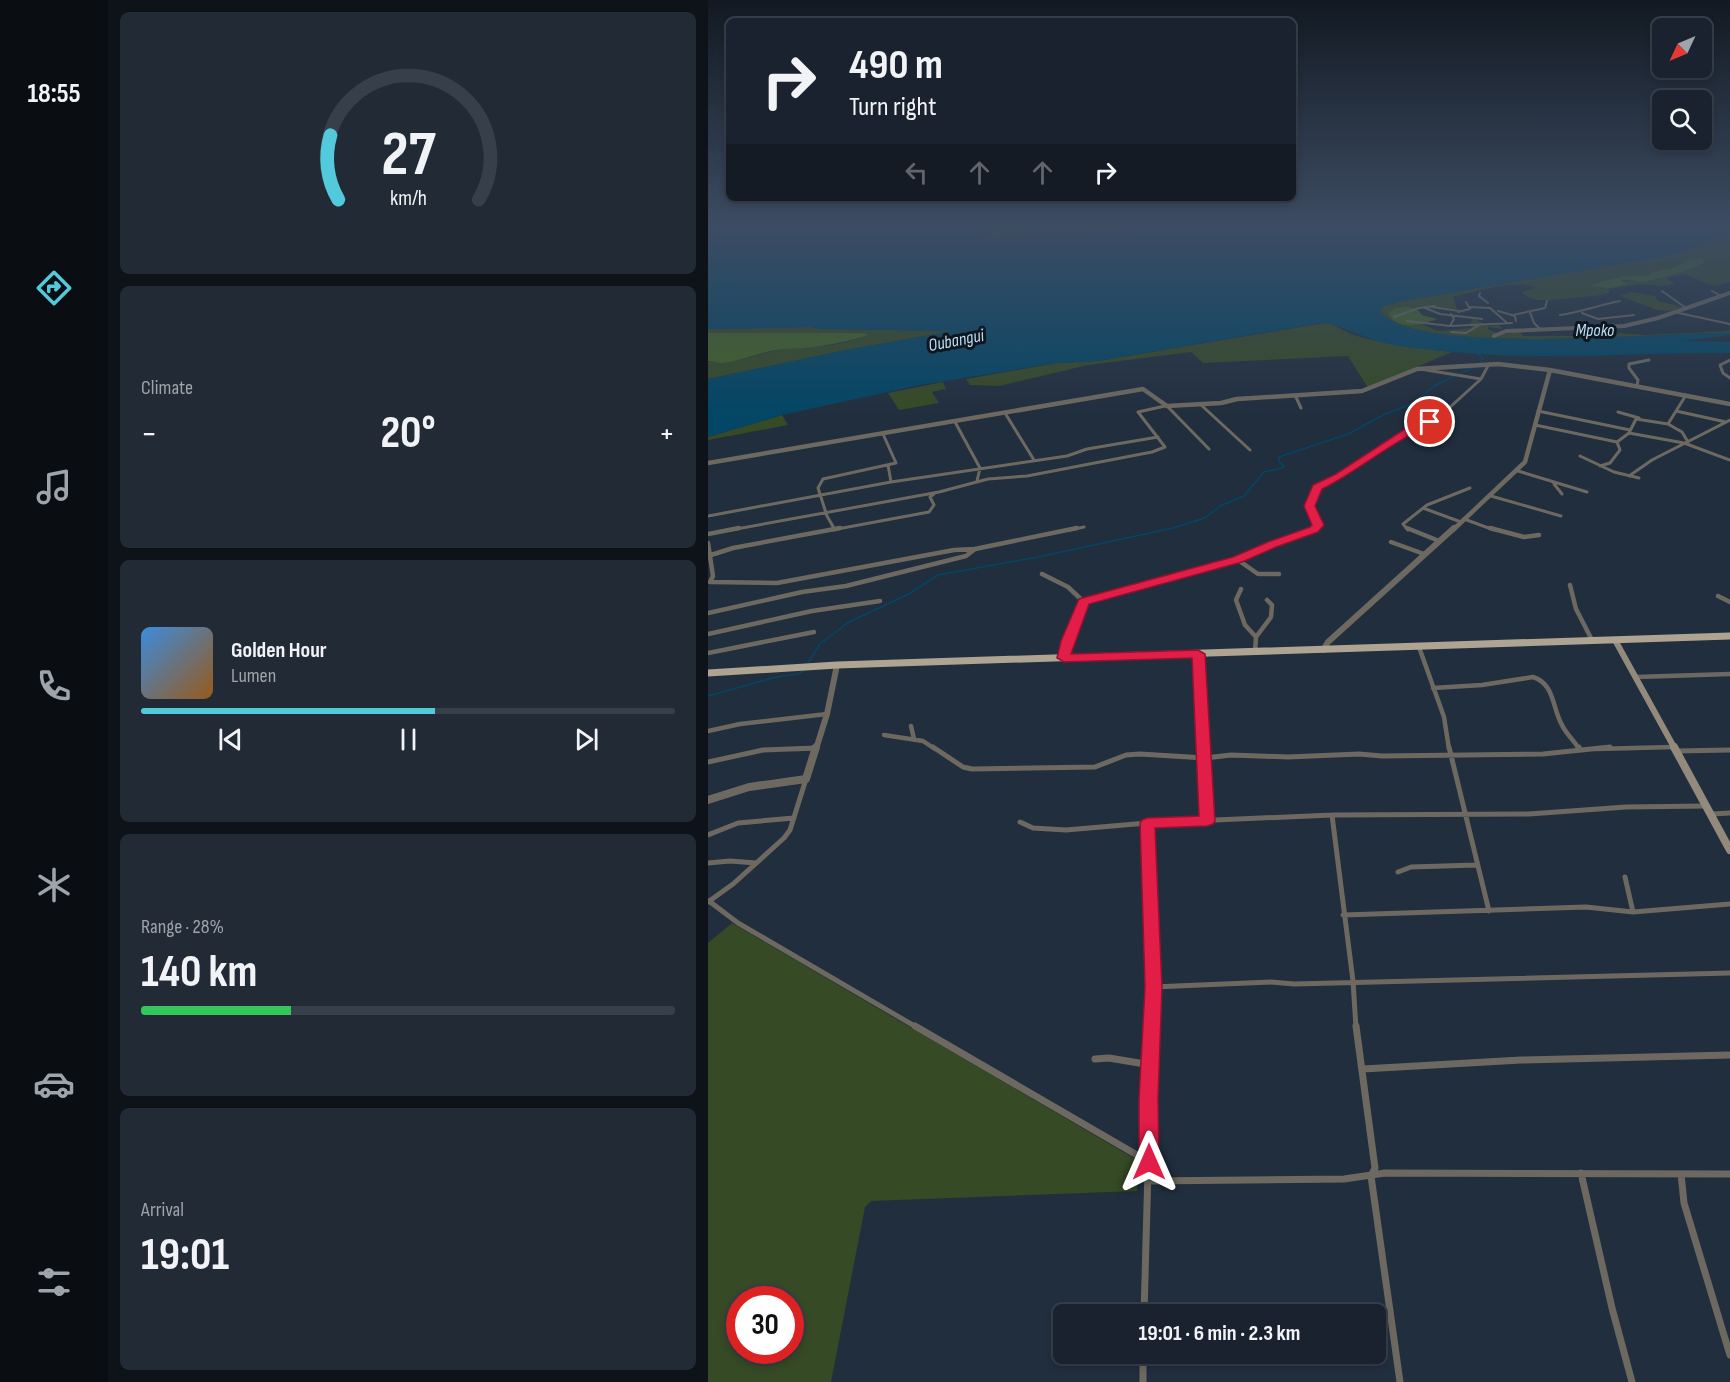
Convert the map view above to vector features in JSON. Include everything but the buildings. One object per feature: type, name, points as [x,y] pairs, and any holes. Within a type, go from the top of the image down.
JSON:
[{"type":"main road","points":[[708,673],[837,665],[1730,636]]},
{"type":"main road","points":[[1615,640],[1730,850]]},
{"type":"street","points":[[1662,291],[1686,308]]},
{"type":"street","points":[[1712,291],[1721,296]]},
{"type":"street","points":[[1480,293],[1479,296],[1487,304],[1498,311],[1513,315],[1545,308],[1547,301]]},
{"type":"street","points":[[1494,336],[1502,332],[1634,324],[1730,294]]},
{"type":"street","points":[[1560,315],[1582,312],[1594,306],[1620,301]]},
{"type":"street","points":[[1466,302],[1470,307]]},
{"type":"street","points":[[1425,308],[1440,314],[1455,313],[1470,307],[1493,303]]},
{"type":"street","points":[[1441,304],[1455,313],[1482,319]]},
{"type":"street","points":[[1481,310],[1487,304]]},
{"type":"street","points":[[1394,317],[1419,308],[1447,309]]},
{"type":"street","points":[[1498,311],[1506,322]]},
{"type":"street","points":[[1530,312],[1534,323],[1541,330]]},
{"type":"street","points":[[1582,312],[1596,319],[1623,318],[1634,315]]},
{"type":"street","points":[[1674,312],[1730,324]]},
{"type":"street","points":[[1450,326],[1455,313]]},
{"type":"street","points":[[1407,321],[1450,326],[1514,322],[1513,315]]},
{"type":"street","points":[[1623,318],[1634,324]]},
{"type":"street","points":[[1607,319],[1612,327]]},
{"type":"street","points":[[1451,332],[1466,333],[1481,324]]},
{"type":"street","points":[[1637,386],[1638,380],[1629,368],[1629,364],[1649,360]]},
{"type":"street","points":[[1730,360],[1720,365],[1723,373],[1730,378]]},
{"type":"street","points":[[1084,602],[1238,560],[1318,528],[1309,506],[1317,487],[1340,476],[1412,429],[1437,419],[1481,379],[1489,364]]},
{"type":"street","points":[[708,534],[939,492],[977,481],[1027,476],[1074,466],[1088,466],[1165,447],[1138,412],[1166,406],[1367,390],[1417,369],[1489,364],[1550,370],[1730,404]]},
{"type":"street","points":[[1417,369],[1481,379]]},
{"type":"street","points":[[1323,650],[1328,642],[1518,471],[1525,462],[1550,370]]},
{"type":"street","points":[[708,463],[1143,389],[1166,406],[1209,449]]},
{"type":"street","points":[[1295,395],[1301,408]]},
{"type":"street","points":[[1668,424],[1686,395]]},
{"type":"street","points":[[1200,404],[1250,450]]},
{"type":"street","points":[[1538,411],[1686,442],[1730,460]]},
{"type":"street","points":[[1676,411],[1729,421]]},
{"type":"street","points":[[1618,412],[1668,424],[1688,438],[1686,442]]},
{"type":"street","points":[[1005,413],[1034,460]]},
{"type":"street","points":[[1617,442],[1639,418]]},
{"type":"street","points":[[1629,476],[1686,442],[1729,421]]},
{"type":"street","points":[[955,422],[980,468],[977,481]]},
{"type":"street","points":[[1535,425],[1617,442]]},
{"type":"street","points":[[835,530],[818,488],[823,479],[896,463],[883,434]]},
{"type":"street","points":[[708,516],[891,482],[1061,457],[1087,449],[1158,437]]},
{"type":"street","points":[[1598,466],[1613,460],[1620,450],[1617,442]]},
{"type":"street","points":[[1580,456],[1598,466],[1639,478]]},
{"type":"street","points":[[1061,457],[1074,466]]},
{"type":"street","points":[[888,465],[891,482]]},
{"type":"street","points":[[1518,471],[1587,492]]},
{"type":"street","points":[[1552,482],[1562,494]]},
{"type":"street","points":[[1439,541],[1408,530],[1403,524],[1423,508],[1470,488]]},
{"type":"street","points":[[711,555],[734,548],[929,512],[934,506],[930,497],[939,492]]},
{"type":"street","points":[[1491,496],[1561,516]]},
{"type":"street","points":[[1423,508],[1526,537],[1539,536]]},
{"type":"street","points":[[708,543],[712,576],[709,583],[777,583],[954,550],[975,549],[1084,527]]},
{"type":"street","points":[[1391,542],[1424,554]]},
{"type":"street","points":[[708,613],[801,592],[846,586],[898,574],[966,556],[975,549]]},
{"type":"street","points":[[1238,560],[1258,574],[1279,574]]},
{"type":"street","points":[[1042,574],[1068,587],[1084,602]]},
{"type":"street","points":[[1570,585],[1576,609],[1592,641]]},
{"type":"street","points":[[1241,589],[1236,600],[1245,625],[1256,637]]},
{"type":"street","points":[[1718,596],[1730,602]]},
{"type":"street","points":[[1255,652],[1256,637],[1271,617],[1272,605],[1267,600]]},
{"type":"street","points":[[708,634],[812,611],[880,601]]},
{"type":"street","points":[[1064,658],[1067,641],[1084,602]]},
{"type":"street","points":[[708,653],[814,632]]},
{"type":"street","points":[[1419,647],[1444,717],[1450,756],[1489,911]]},
{"type":"street","points":[[1198,654],[1207,821]]},
{"type":"street","points":[[837,665],[827,714],[794,818],[784,838],[733,884],[709,901],[741,926],[1149,1162]]},
{"type":"street","points":[[1636,677],[1730,674]]},
{"type":"street","points":[[1433,688],[1539,678],[1546,685],[1563,729],[1575,739],[1580,750]]},
{"type":"street","points":[[708,731],[740,724],[827,714]]},
{"type":"street","points":[[911,726],[914,739]]},
{"type":"street","points":[[884,735],[914,739],[929,744],[963,767],[972,769],[1095,767],[1126,755],[1140,754],[1205,758],[1231,755],[1288,757],[1359,754],[1450,756],[1500,753],[1543,754],[1611,747],[1730,750]]},
{"type":"street","points":[[708,762],[764,750],[816,748]]},
{"type":"street","points":[[708,800],[749,787],[806,779]]},
{"type":"street","points":[[1020,822],[1033,828],[1066,830],[1147,823],[1332,815],[1547,814],[1626,807],[1705,806]]},
{"type":"street","points":[[1710,814],[1730,813]]},
{"type":"street","points":[[1332,815],[1353,981],[1355,1022],[1375,1168],[1371,1176],[1398,1381]]},
{"type":"street","points":[[708,835],[738,823],[794,818]]},
{"type":"street","points":[[1144,1304],[1154,987],[1147,823]]},
{"type":"street","points":[[708,864],[730,861],[756,863]]},
{"type":"street","points":[[1398,872],[1411,867],[1476,865]]},
{"type":"street","points":[[1625,877],[1633,912]]},
{"type":"street","points":[[1343,915],[1586,907],[1633,912],[1730,904]]},
{"type":"street","points":[[1154,987],[1577,976],[1615,978],[1730,973]]},
{"type":"street","points":[[1363,1069],[1521,1060],[1730,1055]]},
{"type":"street","points":[[1095,1059],[1109,1058],[1151,1065]]},
{"type":"street","points":[[1147,1181],[1344,1179],[1385,1173],[1730,1174]]},
{"type":"street","points":[[1581,1173],[1612,1308],[1632,1382]]},
{"type":"street","points":[[1681,1174],[1684,1203],[1730,1355]]},
{"type":"street","points":[[1143,1364],[1143,1382]]},
{"type":"green space","points":[[1492,287],[1453,297],[1457,309],[1396,308],[1388,314],[1399,323],[1422,324],[1438,331],[1472,328],[1469,324],[1473,320],[1468,316],[1488,326],[1499,325],[1503,329],[1488,327],[1488,329],[1499,334],[1520,332],[1523,336],[1585,336],[1595,334],[1589,329],[1608,328],[1613,335],[1618,335],[1618,333],[1645,335],[1729,331],[1730,324],[1730,333],[1544,339],[1440,334],[1402,325],[1380,311],[1381,307],[1402,301]]},
{"type":"green space","points":[[1618,287],[1609,289],[1609,293],[1605,294],[1543,300],[1531,298],[1521,292],[1536,288]]},
{"type":"green space","points":[[1630,292],[1655,296],[1658,301],[1682,307],[1670,311],[1657,310],[1620,296]]},
{"type":"green space","points":[[1395,308],[1417,309],[1422,315],[1437,319],[1417,325],[1404,325],[1388,314]]},
{"type":"green space","points":[[1325,323],[1354,335],[1377,341],[1452,352],[1368,388],[1348,356],[1203,363],[1191,352],[1088,365],[999,386],[970,385],[966,379],[1057,363],[1098,361]]},
{"type":"green space","points":[[811,327],[952,331],[841,351],[708,379],[708,361],[730,362],[778,350],[838,344],[868,335],[862,333],[708,333],[708,329]]},
{"type":"green space","points":[[708,333],[863,333],[869,335],[828,345],[770,351],[722,363],[708,361]]},
{"type":"green space","points":[[943,382],[946,389],[932,392],[939,403],[899,410],[888,393]]},
{"type":"green space","points":[[782,415],[788,425],[708,440],[708,437]]},
{"type":"green space","points":[[732,923],[1137,1160],[1137,1191],[871,1201],[865,1207],[831,1382],[708,1382],[708,943]]},
{"type":"water","name":"Oubangui","points":[[708,287],[1481,287],[1402,301],[1381,307],[1380,311],[1402,325],[1440,334],[1489,338],[1601,338],[1730,333],[1730,335],[1682,341],[1730,342],[1730,353],[1488,355],[1390,344],[1335,325],[1321,323],[1098,361],[1057,363],[920,385],[782,415],[708,437],[708,379],[841,351],[952,331],[811,327],[708,329]]},
{"type":"waterway","points":[[1478,353],[1483,359],[1480,363]]},
{"type":"waterway","points":[[1458,375],[1472,368]]},
{"type":"waterway","points":[[808,663],[820,644],[849,622],[909,594],[938,575],[1038,557],[1173,528],[1205,518],[1220,506],[1244,496],[1264,472],[1282,468],[1284,466],[1279,461],[1279,457],[1348,434],[1385,414],[1412,404],[1434,386],[1454,376]]},
{"type":"waterway","points":[[708,696],[776,677],[798,674],[805,670]]},
{"type":"route","points":[[1149,1162],[1154,987],[1147,823],[1207,821],[1198,654],[1064,658],[1067,641],[1084,602],[1238,560],[1251,552],[1318,528],[1309,506],[1317,487],[1340,476],[1412,429],[1430,422]]},
{"type":"water label","name":"Mpoko","points":[[1595,330]]}]
